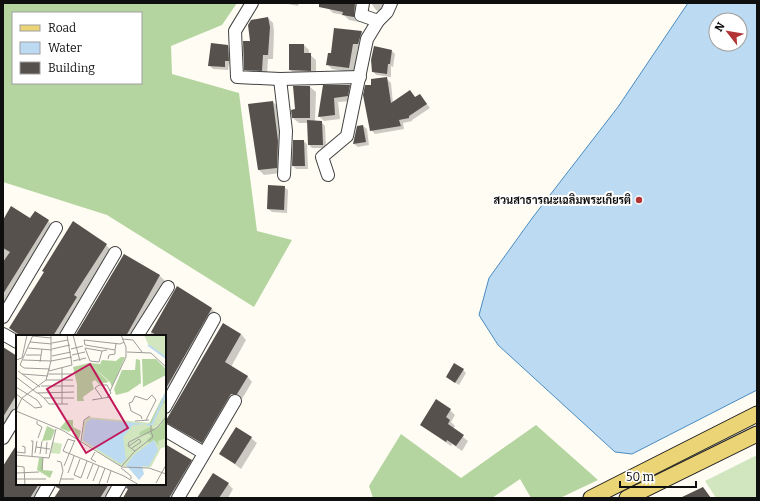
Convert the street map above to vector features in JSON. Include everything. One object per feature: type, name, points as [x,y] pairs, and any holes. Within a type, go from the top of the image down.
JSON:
[{"type":"main road","points":[[591,498],[757,414]]},
{"type":"main road","points":[[627,498],[757,434]]},
{"type":"street","points":[[252,3],[235,31],[237,77],[280,79],[360,77]]},
{"type":"street","points":[[363,3],[361,15],[378,21]]},
{"type":"street","points":[[328,175],[322,157],[348,136],[368,39],[378,21],[387,12],[391,3]]},
{"type":"street","points":[[280,79],[286,131],[284,174]]},
{"type":"street","points":[[3,317],[56,228]]},
{"type":"street","points":[[67,335],[115,253]]},
{"type":"street","points":[[138,335],[168,287]]},
{"type":"street","points":[[166,405],[214,319]]},
{"type":"street","points":[[3,334],[16,341]]},
{"type":"street","points":[[178,498],[235,401]]},
{"type":"street","points":[[3,438],[16,417]]},
{"type":"street","points":[[166,431],[204,453]]},
{"type":"street","points":[[41,498],[48,485]]},
{"type":"street","points":[[112,498],[119,485]]},
{"type":"green space","points":[[3,3],[237,3],[222,25],[171,46],[172,74],[239,93],[257,231],[292,240],[254,307],[107,215],[3,182]]},
{"type":"green space","points":[[536,425],[598,480],[560,498],[531,498],[520,479],[492,498],[373,498],[369,486],[401,434],[461,478]]},
{"type":"green space","points":[[757,455],[757,498],[716,498],[705,481]]},
{"type":"water","name":"สวนสาธารณะเฉลิมพระเกียรติ","points":[[688,3],[757,3],[757,390],[632,454],[615,452],[498,345],[479,315],[489,278],[533,217],[618,107]]},
{"type":"building","points":[[319,3],[355,3],[354,17],[342,15],[343,12],[319,7]]},
{"type":"building","points":[[268,17],[270,27],[268,55],[263,55],[262,71],[244,70],[243,41],[250,41],[248,25],[251,20]]},
{"type":"building","points":[[334,28],[362,31],[358,44],[353,44],[349,68],[326,65],[328,53],[331,53]]},
{"type":"building","points":[[211,43],[228,45],[229,61],[225,61],[225,67],[208,66]]},
{"type":"building","points":[[289,44],[304,44],[304,53],[311,53],[311,71],[289,70]]},
{"type":"building","points":[[374,46],[392,50],[387,74],[372,72],[371,60]]},
{"type":"building","points":[[387,77],[391,103],[410,90],[415,97],[420,94],[427,104],[409,116],[409,118],[399,120],[401,126],[370,131],[363,95],[365,85],[371,85],[371,79]]},
{"type":"building","points":[[323,85],[350,85],[348,96],[334,98],[335,115],[318,117]]},
{"type":"building","points":[[293,86],[310,86],[310,118],[292,118],[291,110],[295,109]]},
{"type":"building","points":[[273,101],[278,141],[277,168],[258,170],[248,104]]},
{"type":"building","points":[[307,120],[322,121],[323,145],[308,145]]},
{"type":"building","points":[[363,125],[366,142],[353,144],[357,126]]},
{"type":"building","points":[[293,140],[304,140],[305,166],[292,166]]},
{"type":"building","points":[[268,185],[285,186],[284,210],[267,209]]},
{"type":"building","points":[[11,206],[30,218],[35,211],[49,220],[3,294],[3,262],[10,252],[3,248],[3,220]]},
{"type":"building","points":[[73,221],[107,244],[74,295],[77,297],[54,335],[20,335],[9,328],[44,272],[42,271]]},
{"type":"building","points":[[124,254],[160,275],[127,335],[76,335]]},
{"type":"building","points":[[177,286],[212,308],[166,388],[166,335],[156,335],[151,332]]},
{"type":"building","points":[[223,323],[241,334],[225,362],[248,376],[237,394],[231,394],[202,443],[166,423]]},
{"type":"building","points":[[3,347],[16,355],[16,396],[3,417]]},
{"type":"building","points":[[454,363],[464,369],[455,383],[446,377]]},
{"type":"building","points":[[436,399],[451,409],[446,417],[450,420],[448,424],[464,435],[456,446],[447,440],[446,442],[420,425]]},
{"type":"building","points":[[236,427],[252,437],[235,464],[219,454]]},
{"type":"building","points":[[166,445],[192,460],[169,498],[123,498],[128,489],[126,488],[127,485],[166,485]]},
{"type":"building","points":[[16,446],[16,485],[38,485],[30,498],[3,498],[3,466]]},
{"type":"building","points":[[213,473],[229,483],[219,498],[197,498]]},
{"type":"building","points":[[56,485],[108,485],[100,498],[54,498],[60,489],[56,487]]},
{"type":"building","points":[[703,487],[711,498],[680,498]]},
{"type":"place","name":"สวนสาธารณะเฉลิมพระเกียรติ","points":[[639,200]]}]
